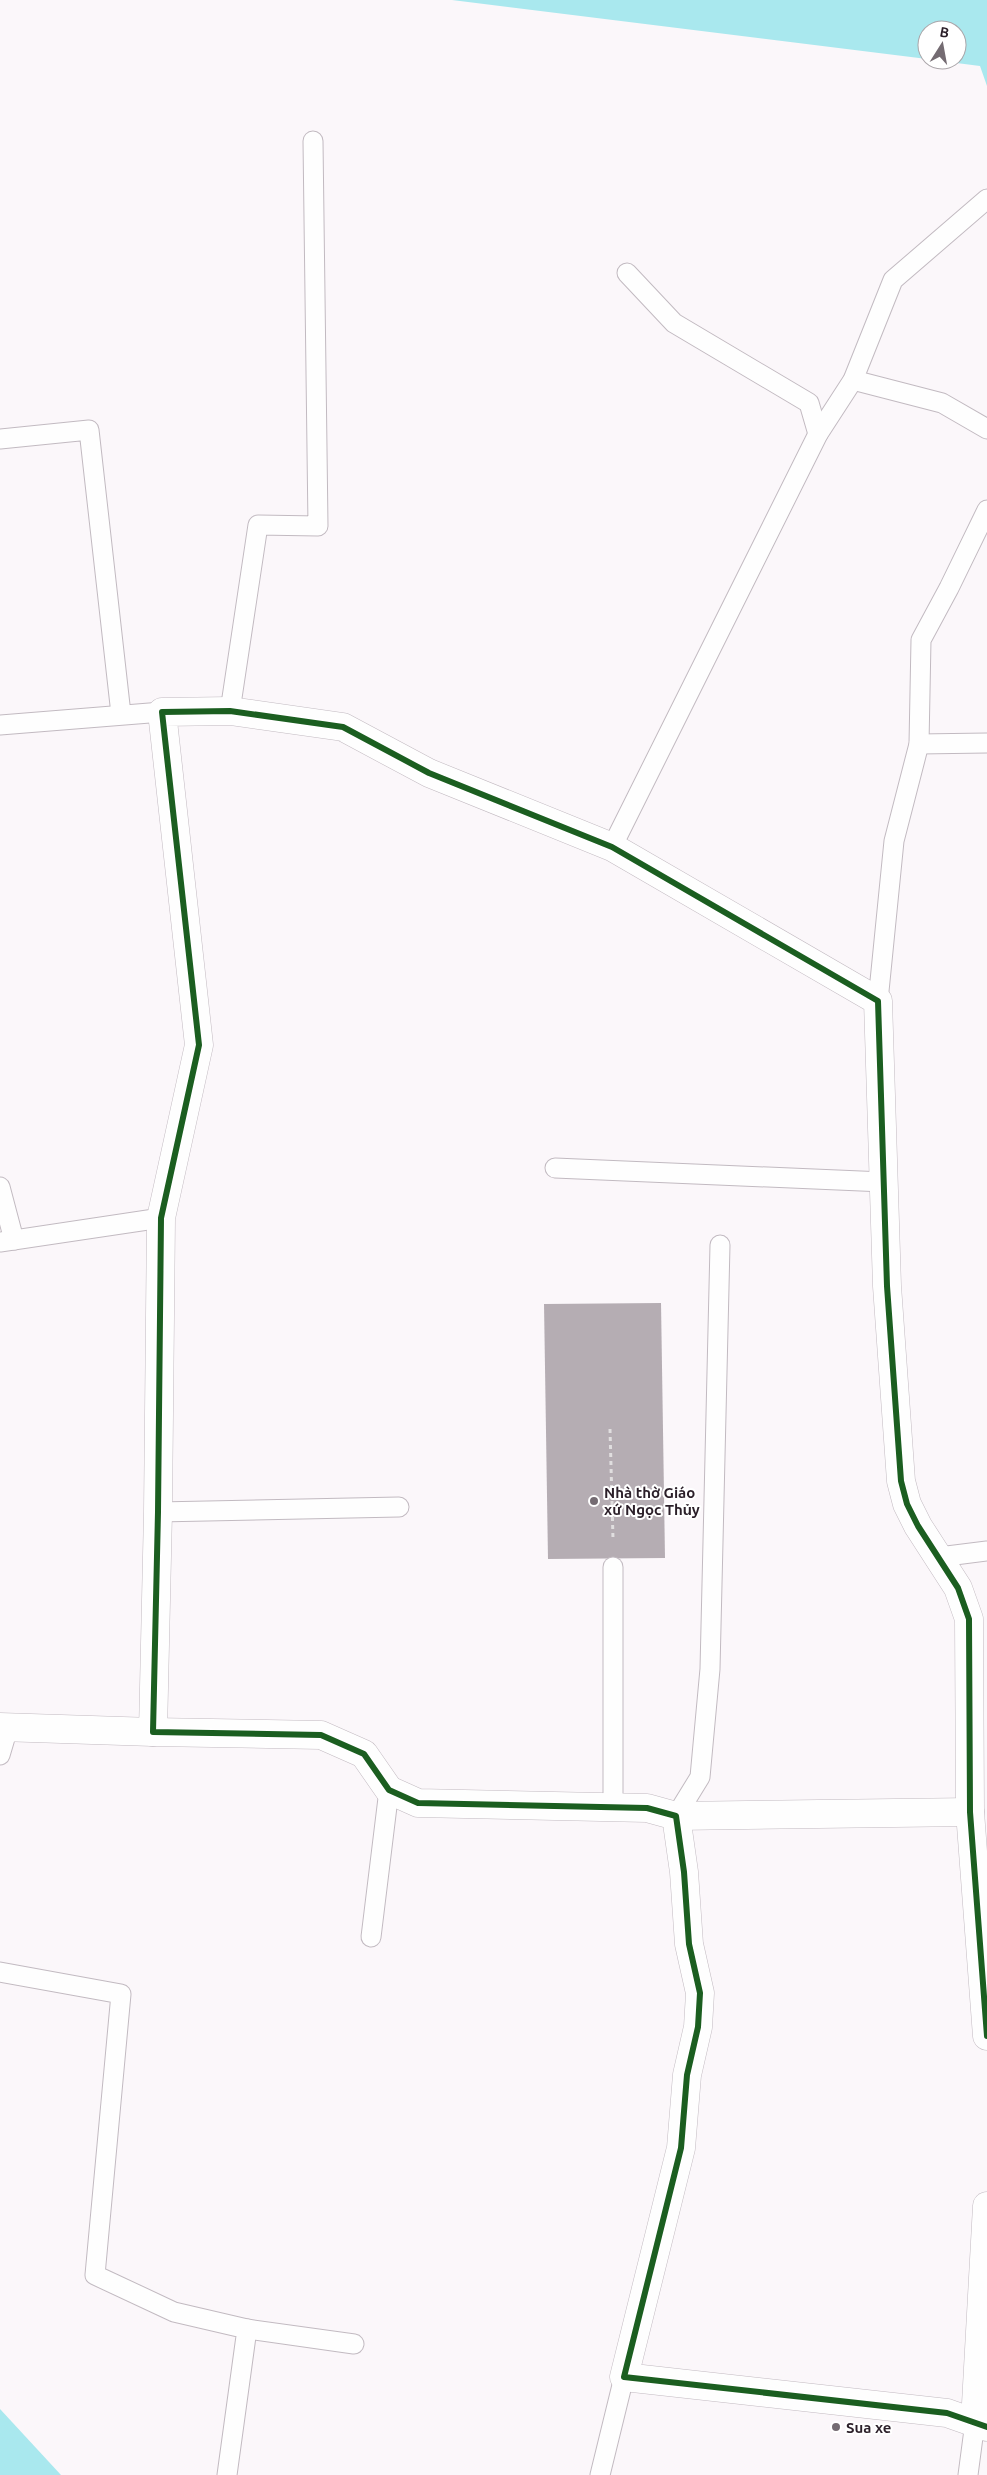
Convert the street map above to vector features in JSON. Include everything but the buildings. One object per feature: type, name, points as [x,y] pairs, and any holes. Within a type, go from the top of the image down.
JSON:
[{"type":"street","points":[[153,1732],[158,1512],[161,1218],[199,1045],[162,712],[230,711],[343,726],[429,773],[612,847],[878,1001],[887,1286],[901,1481],[907,1504],[918,1526],[958,1588],[969,1619],[987,2036]]},
{"type":"street","points":[[4,1727],[321,1735],[364,1754],[389,1790],[418,1803],[613,1809],[647,1808],[676,1816],[978,1811]]},
{"type":"street","points":[[676,1816],[684,1872],[689,1944],[700,1993],[698,2027],[687,2075],[681,2148],[624,2377],[947,2413],[981,2424],[987,2206]]},
{"type":"lane","points":[[230,711],[258,525],[318,526],[313,141]]},
{"type":"lane","points":[[612,847],[818,434],[853,380],[893,280],[987,198]]},
{"type":"lane","points":[[627,273],[674,323],[809,403],[818,434]]},
{"type":"lane","points":[[853,380],[942,403],[987,429]]},
{"type":"lane","points":[[0,439],[89,430],[121,714]]},
{"type":"lane","points":[[878,1001],[894,841],[919,744],[921,640],[987,510]]},
{"type":"lane","points":[[0,725],[162,712]]},
{"type":"lane","points":[[919,744],[987,743]]},
{"type":"lane","points":[[555,1168],[884,1182]]},
{"type":"lane","points":[[0,1188],[7,1241],[161,1218]]},
{"type":"lane","points":[[676,1816],[700,1777],[710,1669],[720,1244]]},
{"type":"lane","points":[[158,1512],[399,1507]]},
{"type":"lane","points":[[939,1557],[987,1551]]},
{"type":"lane","points":[[613,1567],[613,1809]]},
{"type":"lane","points":[[0,1755],[4,1727]]},
{"type":"lane","points":[[371,1937],[389,1790]]},
{"type":"lane","points":[[0,1972],[121,1994],[95,2275],[174,2312],[247,2329],[354,2344]]},
{"type":"lane","points":[[226,2475],[247,2329]]},
{"type":"lane","points":[[600,2475],[624,2377]]},
{"type":"lane","points":[[968,2475],[981,2424]]},
{"type":"path","points":[[610,1429],[613,1567]]},
{"type":"water","points":[[452,0],[987,0],[987,86],[980,66],[967,64],[967,20],[917,20],[917,58]]},
{"type":"water","points":[[0,2409],[61,2475],[0,2475]]},
{"type":"cycle path","points":[[987,2036],[970,1812],[969,1619],[958,1588],[918,1526],[907,1504],[901,1481],[887,1286],[878,1001],[612,847],[429,773],[343,727],[230,711],[162,712],[199,1045],[161,1218],[158,1512],[153,1732],[321,1735],[364,1754],[389,1790],[418,1803],[647,1808],[676,1816],[684,1872],[689,1944],[700,1993],[698,2027],[687,2075],[681,2148],[624,2377],[947,2413],[987,2427]]},
{"type":"place","name":"Nhà thờ Giáo xứ Ngọc Thủy","points":[[594,1501]]},
{"type":"place","name":"Sua xe","points":[[836,2427]]}]
